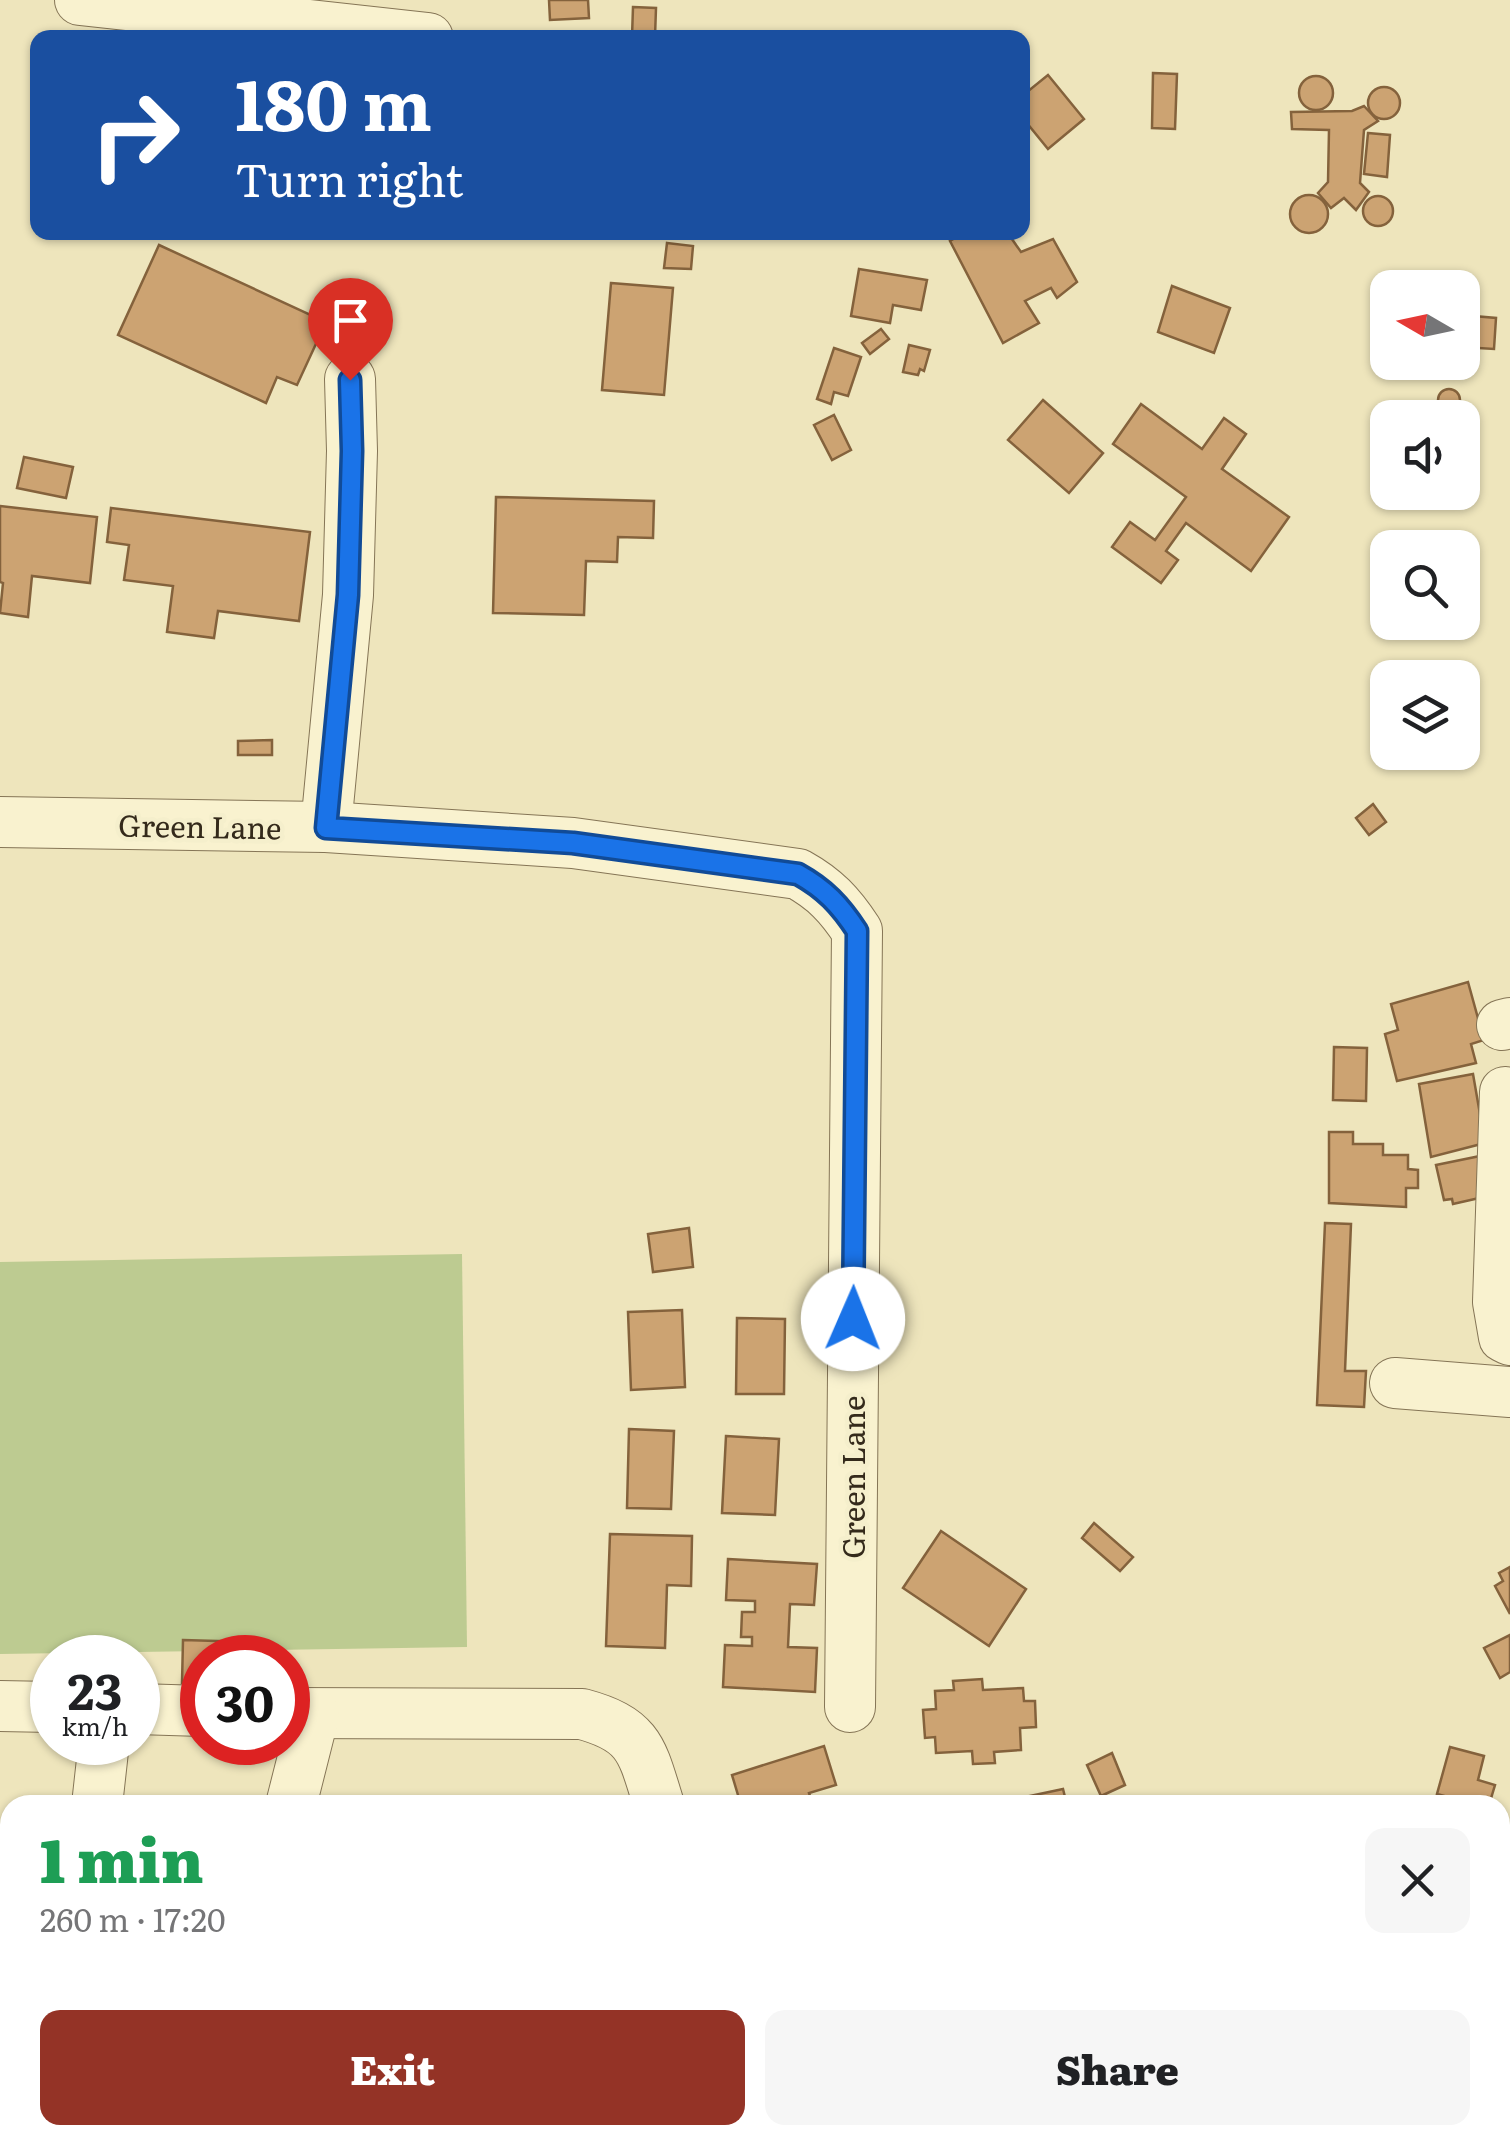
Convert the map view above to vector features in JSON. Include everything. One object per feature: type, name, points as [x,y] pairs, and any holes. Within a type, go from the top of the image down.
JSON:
[{"type":"street","points":[[80,0],[355,30]]},
{"type":"street","points":[[326,828],[348,595],[350,380]]},
{"type":"street","name":"Green Lane","points":[[0,822],[326,828],[573,843],[798,874],[822,887],[840,904],[857,931],[850,1707]]},
{"type":"street","points":[[1505,1092],[1498,1302],[1504,1337],[1510,1340]]},
{"type":"street","points":[[1394,1383],[1510,1392]]},
{"type":"street","points":[[0,1706],[30,1707]]},
{"type":"street","points":[[310,1714],[582,1714],[630,1734],[644,1756],[656,1795]]},
{"type":"street","points":[[98,1795],[101,1765]]},
{"type":"street","points":[[292,1795],[295,1765]]},
{"type":"green space","points":[[462,1254],[467,1647],[310,1649],[310,1635],[180,1635],[180,1651],[160,1652],[160,1635],[30,1635],[30,1654],[0,1654],[0,1262]]},
{"type":"building","points":[[549,0],[588,0],[589,18],[550,20]]},
{"type":"building","points":[[633,7],[656,8],[655,30],[632,30]]},
{"type":"building","points":[[1153,73],[1177,74],[1175,129],[1152,128]]},
{"type":"building","points":[[1048,75],[1084,119],[1048,149],[1030,127],[1030,90]]},
{"type":"building","points":[[1316,76],[1328,81],[1333,93],[1328,105],[1316,110],[1304,105],[1299,93],[1304,81]]},
{"type":"building","points":[[1384,87],[1395,92],[1400,103],[1395,114],[1384,119],[1373,114],[1368,103],[1373,92]]},
{"type":"building","points":[[1364,106],[1378,121],[1364,130],[1360,183],[1369,192],[1356,210],[1344,198],[1331,208],[1318,193],[1328,182],[1329,130],[1292,129],[1291,112],[1352,111]]},
{"type":"building","points":[[1368,133],[1390,135],[1387,177],[1364,174]]},
{"type":"building","points":[[1309,195],[1323,200],[1328,214],[1323,228],[1309,233],[1295,228],[1290,214],[1295,200]]},
{"type":"building","points":[[1378,196],[1389,200],[1393,211],[1389,222],[1378,226],[1367,222],[1363,211],[1367,200]]},
{"type":"building","points":[[1053,239],[1077,282],[1057,298],[1051,288],[1025,301],[1039,323],[1003,343],[950,241],[1013,240],[1021,252]]},
{"type":"building","points":[[667,243],[693,246],[691,269],[664,268]]},
{"type":"building","points":[[159,245],[326,322],[297,385],[277,377],[266,403],[118,335]]},
{"type":"building","points":[[859,269],[927,280],[921,310],[893,305],[890,323],[851,316]]},
{"type":"building","points":[[611,283],[673,288],[664,395],[602,390]]},
{"type":"building","points":[[1172,286],[1230,308],[1214,353],[1158,332]]},
{"type":"building","points":[[1480,317],[1496,318],[1494,349],[1480,348]]},
{"type":"building","points":[[881,329],[889,339],[870,354],[862,343]]},
{"type":"building","points":[[909,345],[930,350],[924,371],[920,369],[918,375],[903,372]]},
{"type":"building","points":[[834,348],[861,357],[848,396],[834,392],[831,404],[817,399]]},
{"type":"building","points":[[1449,389],[1460,400],[1438,400],[1441,392]]},
{"type":"building","points":[[1043,400],[1103,453],[1069,493],[1008,440]]},
{"type":"building","points":[[1141,404],[1202,449],[1224,418],[1246,434],[1222,469],[1289,517],[1251,571],[1186,523],[1166,551],[1178,560],[1161,583],[1112,547],[1130,522],[1155,540],[1186,497],[1113,444]]},
{"type":"building","points":[[834,415],[851,450],[832,460],[814,425]]},
{"type":"building","points":[[24,457],[73,467],[66,498],[17,488]]},
{"type":"building","points":[[496,497],[654,501],[653,538],[618,537],[617,562],[586,561],[584,615],[493,613]]},
{"type":"building","points":[[0,506],[97,517],[90,583],[32,576],[28,617],[0,613]]},
{"type":"building","points":[[111,508],[310,532],[299,621],[218,611],[214,638],[167,632],[173,586],[124,580],[129,545],[107,542]]},
{"type":"building","points":[[272,740],[272,755],[238,755],[238,741]]},
{"type":"building","points":[[1373,804],[1386,822],[1369,835],[1356,818]]},
{"type":"building","points":[[1468,982],[1484,1040],[1471,1044],[1476,1063],[1397,1081],[1385,1034],[1398,1030],[1391,1004]]},
{"type":"building","points":[[1334,1047],[1367,1048],[1366,1101],[1333,1100]]},
{"type":"building","points":[[1473,1074],[1485,1143],[1431,1157],[1419,1084]]},
{"type":"building","points":[[1329,1132],[1353,1132],[1353,1144],[1383,1144],[1383,1155],[1408,1155],[1408,1169],[1418,1170],[1418,1188],[1406,1188],[1406,1207],[1329,1203]]},
{"type":"building","points":[[1485,1155],[1501,1193],[1453,1204],[1452,1199],[1444,1200],[1436,1165]]},
{"type":"building","points":[[1325,1223],[1351,1224],[1345,1371],[1366,1371],[1364,1407],[1317,1405]]},
{"type":"building","points":[[689,1228],[693,1267],[653,1272],[648,1234]]},
{"type":"building","points":[[682,1310],[685,1387],[631,1390],[628,1312]]},
{"type":"building","points":[[737,1318],[785,1319],[784,1394],[736,1394]]},
{"type":"building","points":[[629,1429],[674,1431],[671,1509],[627,1508]]},
{"type":"building","points":[[726,1436],[779,1439],[775,1515],[722,1513]]},
{"type":"building","points":[[1094,1523],[1133,1557],[1120,1571],[1082,1538]]},
{"type":"building","points":[[941,1531],[1026,1589],[989,1646],[903,1588]]},
{"type":"building","points":[[610,1534],[692,1536],[691,1586],[667,1585],[665,1648],[606,1646]]},
{"type":"building","points":[[728,1559],[817,1564],[814,1605],[790,1604],[788,1647],[817,1648],[815,1692],[723,1687],[725,1645],[752,1646],[752,1637],[741,1637],[742,1612],[755,1612],[755,1601],[726,1600]]},
{"type":"building","points":[[1510,1567],[1510,1614],[1495,1586],[1503,1581],[1499,1573]]},
{"type":"building","points":[[1510,1635],[1510,1672],[1500,1678],[1484,1648]]},
{"type":"building","points":[[982,1679],[983,1690],[1023,1688],[1024,1701],[1035,1701],[1036,1727],[1020,1728],[1021,1750],[994,1752],[995,1763],[973,1764],[972,1751],[936,1753],[935,1737],[925,1738],[923,1710],[936,1709],[935,1691],[954,1690],[953,1681]]},
{"type":"building","points":[[824,1746],[836,1785],[810,1795],[738,1795],[732,1775]]},
{"type":"building","points":[[1450,1747],[1484,1756],[1478,1780],[1495,1785],[1492,1795],[1437,1794]]},
{"type":"building","points":[[1112,1753],[1125,1785],[1101,1795],[1087,1765]]},
{"type":"building","points":[[1063,1789],[1064,1795],[1035,1795]]},
{"type":"route","points":[[350,380],[348,595],[326,828],[573,843],[798,874],[822,887],[840,904],[857,931],[853,1319]]}]
